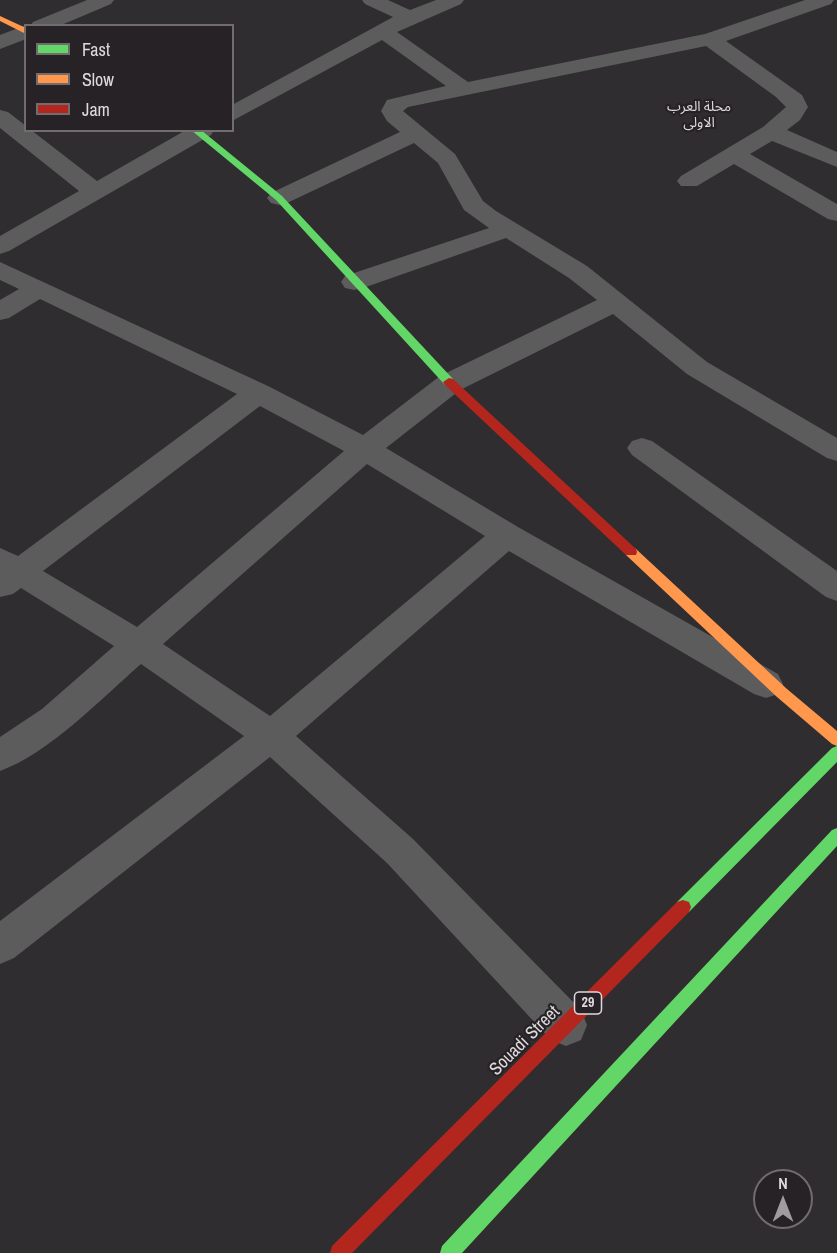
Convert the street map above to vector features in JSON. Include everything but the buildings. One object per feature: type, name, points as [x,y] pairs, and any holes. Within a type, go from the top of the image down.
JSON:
[{"type":"street","points":[[44,24],[104,0]]},
{"type":"street","points":[[372,0],[409,17]]},
{"type":"street","points":[[234,113],[409,17],[454,0]]},
{"type":"street","points":[[837,7],[825,0],[710,39],[464,89],[395,105],[392,111],[447,159],[473,205],[578,272],[707,374],[837,451]]},
{"type":"street","points":[[0,18],[24,28]]},
{"type":"street","points":[[383,31],[464,89]]},
{"type":"street","points":[[0,43],[24,32]]},
{"type":"street","points":[[689,182],[732,153],[771,132],[792,115],[797,107],[794,100],[710,39]]},
{"type":"street","points":[[0,117],[96,192]]},
{"type":"street","points":[[0,246],[197,132]]},
{"type":"street","points":[[200,132],[279,198],[354,282],[450,383],[782,693],[837,740]]},
{"type":"street","points":[[771,132],[837,159]]},
{"type":"street","points":[[279,198],[416,133]]},
{"type":"street","points":[[732,153],[837,214]]},
{"type":"street","points":[[354,282],[508,229]]},
{"type":"street","points":[[0,270],[258,393],[365,449],[507,535],[782,693]]},
{"type":"street","points":[[0,312],[38,289]]},
{"type":"street","points":[[0,756],[54,719],[141,646],[365,449],[450,383],[615,302]]},
{"type":"street","points":[[258,393],[6,573],[141,646],[271,736],[400,851],[566,1025]]},
{"type":"street","points":[[642,448],[837,588]]},
{"type":"street","points":[[0,945],[271,736],[507,535]]},
{"type":"street","name":"Souadi Street","points":[[339,1253],[837,752]]},
{"type":"street","points":[[449,1253],[837,835]]},
{"type":"traffic: fast","points":[[197,132],[279,198],[449,382]]},
{"type":"traffic: fast","points":[[683,907],[837,752]]},
{"type":"traffic: fast","points":[[449,1253],[837,835]]},
{"type":"traffic: slow","points":[[0,18],[24,31]]},
{"type":"traffic: slow","points":[[631,552],[782,693],[837,740]]},
{"type":"traffic: jam","points":[[449,382],[631,552]]},
{"type":"traffic: jam","points":[[339,1253],[683,907]]},
{"type":"district","name":"محلة العرب الاولى","points":[[699,116]]}]
